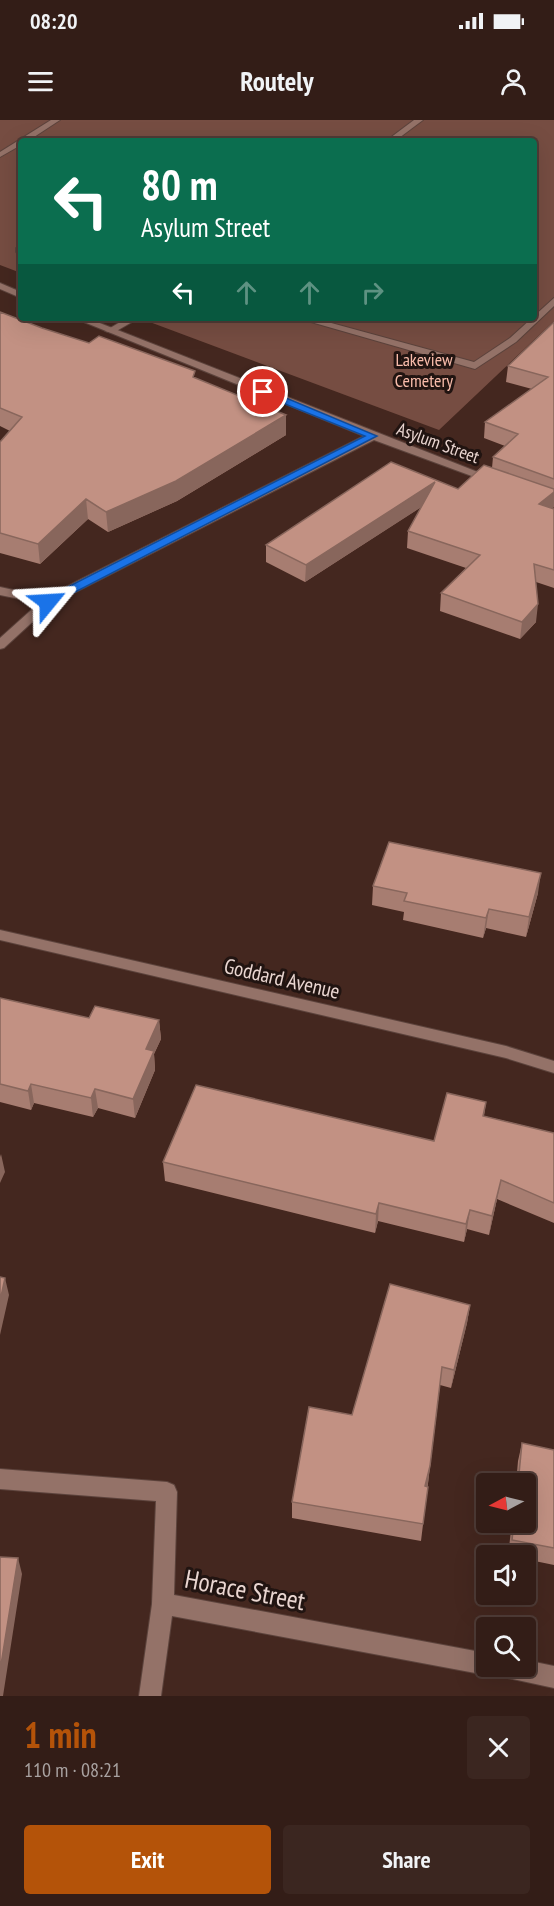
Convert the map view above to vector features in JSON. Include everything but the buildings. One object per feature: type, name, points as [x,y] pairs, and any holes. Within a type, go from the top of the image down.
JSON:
[{"type":"street","points":[[27,138],[56,120]]},
{"type":"street","points":[[394,138],[419,120]]},
{"type":"street","points":[[0,155],[18,144]]},
{"type":"street","points":[[0,286],[18,294]]},
{"type":"street","points":[[537,317],[554,301]]},
{"type":"street","name":"Asylum Street","points":[[86,321],[373,436],[501,483]]},
{"type":"street","points":[[110,331],[128,321]]},
{"type":"street","points":[[313,321],[475,366],[513,340],[533,321]]},
{"type":"street","points":[[0,645],[48,602],[373,436]]},
{"type":"street","points":[[0,591],[48,602]]},
{"type":"street","name":"Goddard Avenue","points":[[0,935],[506,1052],[554,1067]]},
{"type":"street","name":"Horace Street","points":[[0,1479],[167,1492],[163,1604],[476,1663]]},
{"type":"street","points":[[150,1696],[163,1604]]},
{"type":"street","points":[[536,1674],[554,1677]]},
{"type":"green space","name":"Lakeview Cemetery","points":[[0,120],[554,120],[554,321],[439,430],[147,321],[537,321],[537,138],[18,138],[18,272],[0,265]]},
{"type":"route","points":[[48,602],[373,436],[263,392]]}]
